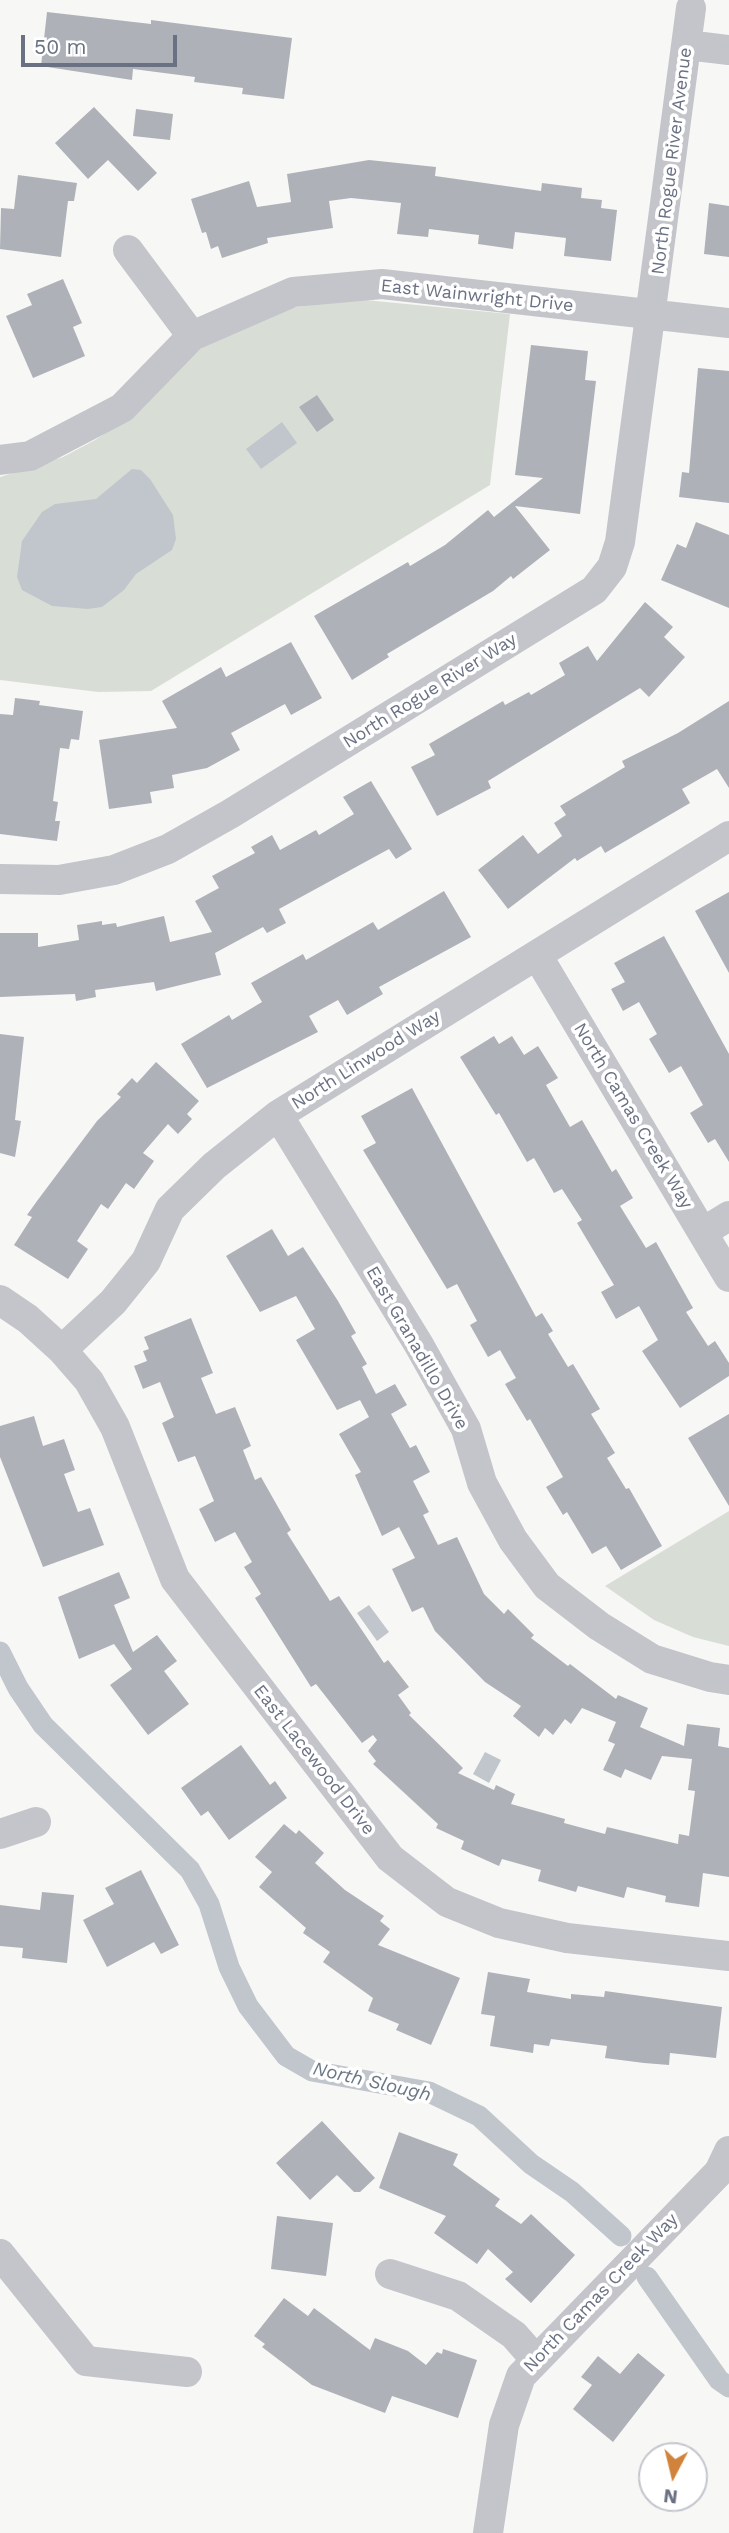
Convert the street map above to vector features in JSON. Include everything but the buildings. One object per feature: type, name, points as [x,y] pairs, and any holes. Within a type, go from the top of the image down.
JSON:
[{"type":"street","name":"North Rogue River Avenue","points":[[652,314],[691,8]]},
{"type":"street","points":[[687,45],[729,50]]},
{"type":"street","points":[[128,250],[192,336]]},
{"type":"street","name":"East Wainwright Drive","points":[[0,460],[30,456],[122,408],[192,336],[293,292],[382,284],[729,323]]},
{"type":"street","name":"North Rogue River Way","points":[[0,879],[59,880],[114,870],[168,849],[594,590],[612,567],[620,542],[652,314]]},
{"type":"street","name":"North Linwood Way","points":[[62,1350],[113,1302],[146,1261],[170,1209],[214,1166],[278,1115],[729,836]]},
{"type":"street","name":"North Camas Creek Way","points":[[537,955],[729,1277]]},
{"type":"street","name":"East Granadillo Drive","points":[[278,1115],[426,1357],[466,1429],[482,1483],[513,1540],[547,1586],[599,1626],[652,1659],[710,1677],[729,1680]]},
{"type":"street","points":[[703,1231],[729,1216]]},
{"type":"street","name":"East Lacewood Drive","points":[[0,1300],[28,1318],[62,1350],[89,1381],[115,1427],[175,1579],[390,1858],[447,1902],[499,1923],[567,1938],[729,1956]]},
{"type":"street","points":[[0,1834],[36,1822]]},
{"type":"street","name":"North Camas Creek Way","points":[[488,2533],[504,2425],[521,2376],[719,2172],[729,2151]]},
{"type":"street","points":[[0,2254],[86,2361],[187,2372]]},
{"type":"street","points":[[390,2274],[458,2296],[514,2334],[536,2360]]},
{"type":"shaded area","points":[[355,299],[510,314],[490,485],[151,691],[98,692],[0,680],[0,477],[63,457],[95,440],[119,424],[201,348],[230,331],[290,308]]},
{"type":"shaded area","points":[[282,422],[297,443],[261,469],[246,449]]},
{"type":"shaded area","points":[[132,469],[141,470],[150,479],[173,515],[176,539],[172,550],[136,574],[124,590],[102,607],[88,609],[52,606],[22,590],[17,577],[22,541],[42,512],[55,504],[96,499]]},
{"type":"shaded area","points":[[729,1511],[729,1646],[693,1637],[654,1620],[605,1586]]},
{"type":"shaded area","points":[[369,1605],[389,1632],[377,1641],[357,1613]]},
{"type":"shaded area","points":[[485,1752],[501,1760],[489,1783],[473,1774]]},
{"type":"waterway","name":"North Slough","points":[[0,1652],[18,1688],[43,1725],[190,1870],[209,1904],[229,1967],[248,2006],[286,2056],[312,2071],[429,2092],[479,2116],[531,2164],[572,2192],[621,2236]]},
{"type":"waterway","name":"North Slough","points":[[647,2277],[719,2380],[729,2387]]}]
